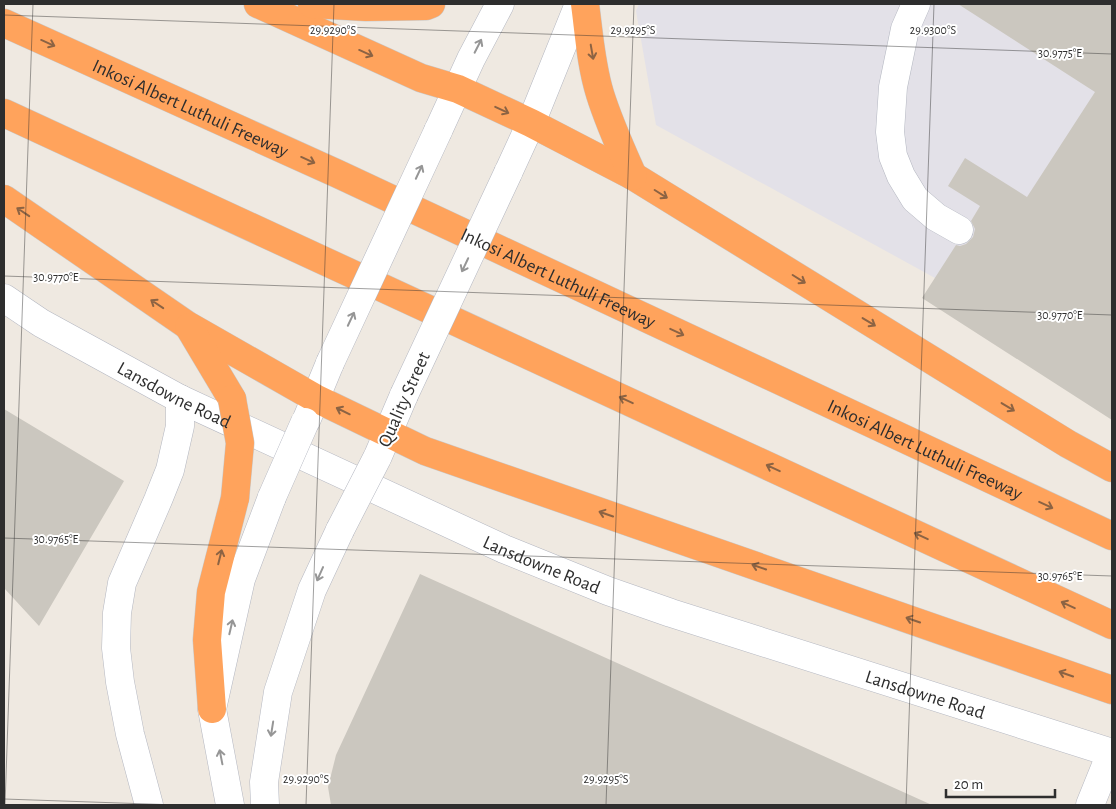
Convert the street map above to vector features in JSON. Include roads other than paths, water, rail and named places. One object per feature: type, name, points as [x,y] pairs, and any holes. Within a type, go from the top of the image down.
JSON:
[{"type":"highway","points":[[258,4],[421,78],[458,89],[531,123],[633,176],[1060,439],[1112,468]]},
{"type":"highway","points":[[312,4],[366,7],[426,6],[431,4]]},
{"type":"highway","points":[[584,4],[591,52],[600,93],[633,176]]},
{"type":"highway","name":"Inkosi Albert Luthuli Freeway","points":[[4,23],[338,174],[1112,536]]},
{"type":"highway","points":[[4,113],[1112,625]]},
{"type":"highway","points":[[4,199],[310,410],[387,432],[425,451],[1112,690]]},
{"type":"highway","points":[[187,324],[232,399],[240,444],[235,498],[211,592],[207,640],[212,709]]},
{"type":"street","points":[[230,805],[212,709],[241,580],[272,497],[330,364],[472,59],[500,4]]},
{"type":"street","name":"Quality Street","points":[[265,805],[264,782],[278,692],[312,590],[377,458],[404,395],[531,123],[579,4]]},
{"type":"street","points":[[916,4],[905,28],[892,87],[890,132],[892,156],[915,199],[936,217],[959,230]]},
{"type":"street","name":"Lansdowne Road","points":[[4,298],[42,323],[180,398],[504,549],[608,591],[671,613],[1111,753]]},
{"type":"street","points":[[149,805],[130,734],[120,682],[116,648],[117,613],[122,583],[170,470],[180,426],[180,398]]},
{"type":"street","points":[[1090,805],[1111,753]]}]
